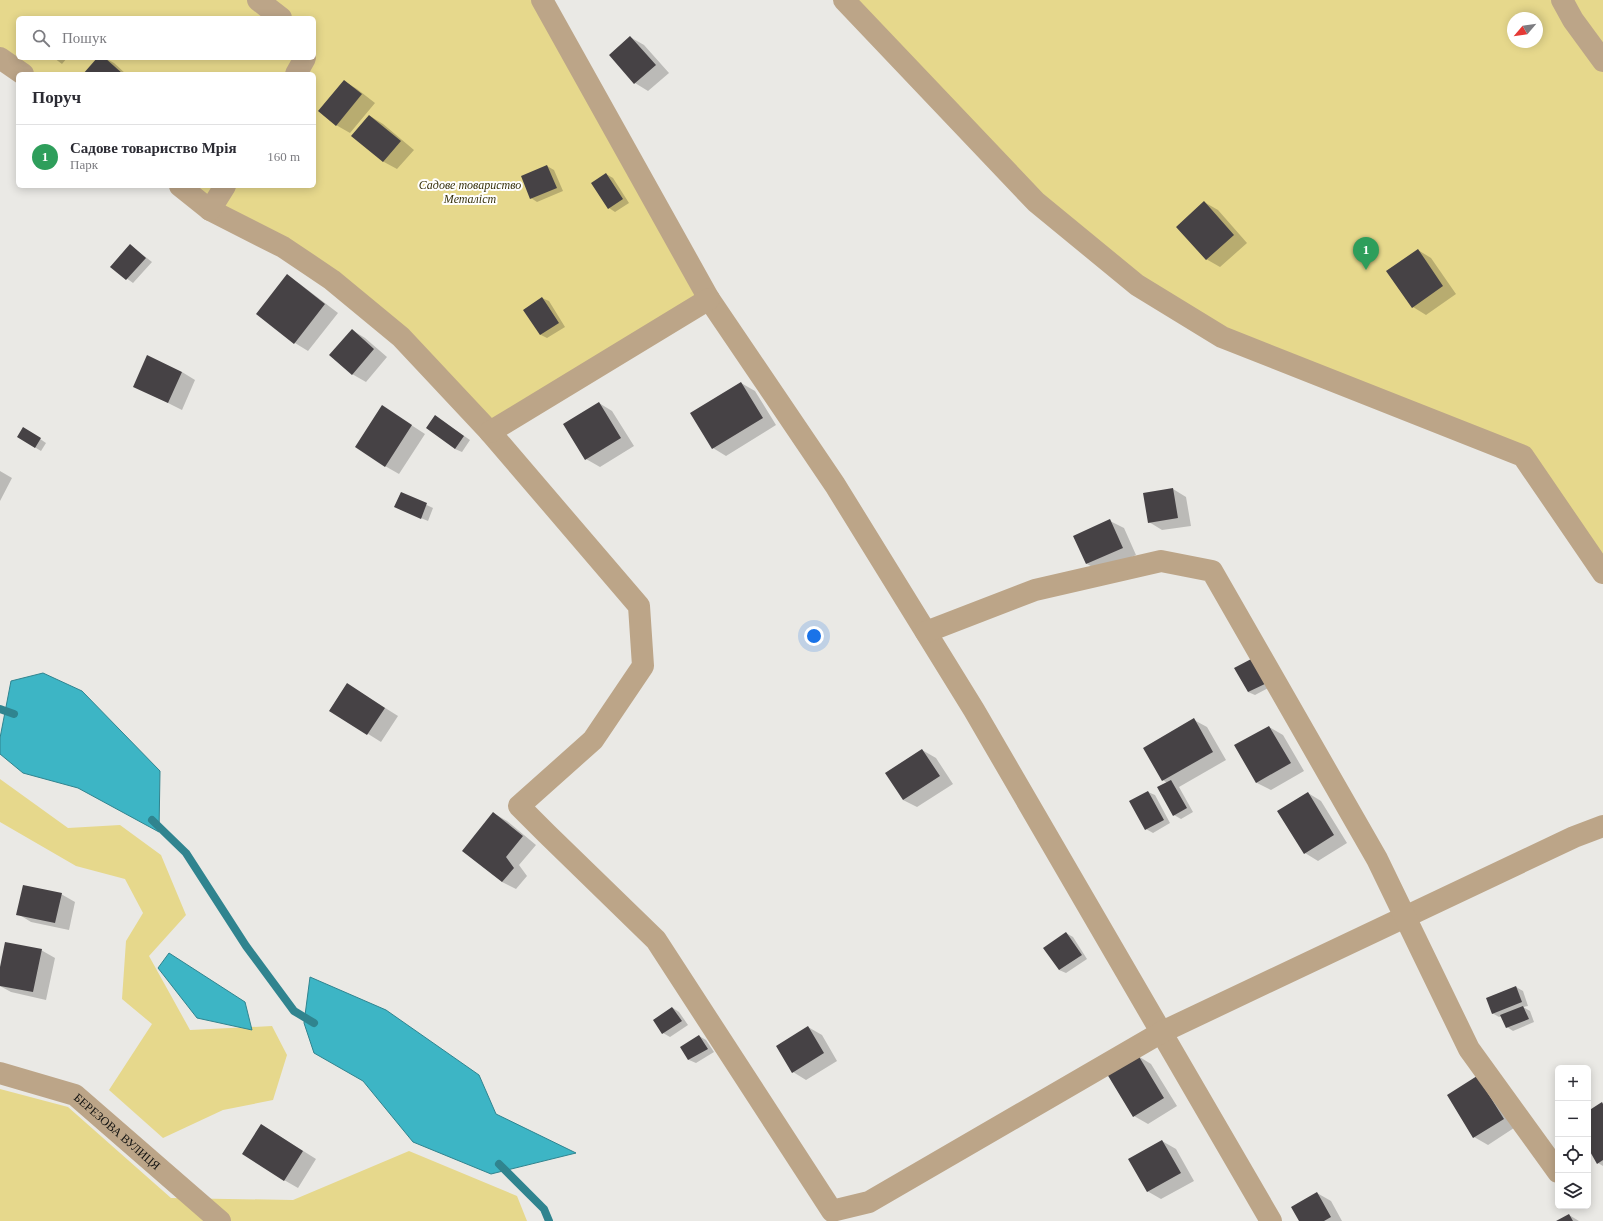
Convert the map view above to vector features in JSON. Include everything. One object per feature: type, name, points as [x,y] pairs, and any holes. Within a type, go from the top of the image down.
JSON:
[{"type":"street","points":[[258,0],[278,16]]},
{"type":"street","points":[[542,0],[709,299],[834,485],[974,710],[1271,1221]]},
{"type":"street","points":[[844,0],[1036,202],[1137,285],[1222,337],[1523,456],[1603,573]]},
{"type":"street","points":[[1562,0],[1573,20],[1603,61]]},
{"type":"street","points":[[0,58],[20,72]]},
{"type":"street","points":[[297,72],[304,60]]},
{"type":"street","points":[[182,188],[210,210],[283,247],[332,280],[401,337],[490,432],[640,606],[643,666],[593,740],[520,806],[656,940],[832,1211],[869,1202],[1162,1032],[1574,837],[1603,826]]},
{"type":"street","points":[[210,210],[224,188]]},
{"type":"street","points":[[490,432],[709,299]]},
{"type":"street","points":[[926,632],[1035,590],[1161,561],[1212,572],[1376,859],[1469,1049],[1555,1168]]},
{"type":"street","name":"БЕРЕЗОВА ВУЛИЦЯ","points":[[0,1073],[75,1095],[220,1221]]},
{"type":"green space","name":"Садове товариство Металіст","points":[[0,0],[542,0],[709,299],[490,432],[401,337],[183,188],[316,188],[316,72],[20,72],[0,58]]},
{"type":"green space","points":[[844,0],[1603,0],[1603,573],[1523,456],[1222,337],[1036,202]]},
{"type":"green space","points":[[0,779],[68,828],[120,825],[161,855],[186,915],[149,956],[190,1030],[272,1026],[287,1055],[273,1100],[223,1110],[163,1138],[109,1090],[152,1024],[122,999],[126,941],[143,913],[125,879],[76,866],[0,822]]},
{"type":"green space","points":[[0,1089],[68,1107],[171,1198],[293,1200],[409,1151],[517,1196],[527,1221],[0,1221]]},
{"type":"water","points":[[43,673],[82,691],[160,771],[159,832],[78,788],[23,773],[0,754],[0,738],[11,681]]},
{"type":"water","points":[[169,953],[245,1002],[252,1030],[197,1018],[158,968]]},
{"type":"water","points":[[310,977],[386,1010],[479,1075],[496,1114],[576,1153],[491,1174],[413,1142],[363,1081],[314,1053],[304,1023]]},
{"type":"building","points":[[630,36],[656,65],[634,84],[609,55]]},
{"type":"building","points":[[95,60],[107,60],[121,72],[85,72]]},
{"type":"building","points":[[344,80],[362,94],[336,126],[318,111]]},
{"type":"building","points":[[369,115],[401,141],[383,162],[351,136]]},
{"type":"building","points":[[547,165],[557,188],[530,199],[521,176]]},
{"type":"building","points":[[606,173],[623,199],[608,209],[591,183]]},
{"type":"building","points":[[1204,201],[1234,235],[1206,260],[1176,227]]},
{"type":"building","points":[[130,244],[146,258],[126,280],[110,267]]},
{"type":"building","points":[[1418,249],[1443,286],[1412,308],[1386,271]]},
{"type":"building","points":[[287,274],[325,304],[294,344],[256,314]]},
{"type":"building","points":[[542,297],[559,323],[540,335],[523,310]]},
{"type":"building","points":[[352,329],[374,349],[352,375],[329,355]]},
{"type":"building","points":[[147,355],[182,372],[168,403],[133,387]]},
{"type":"building","points":[[741,382],[763,418],[712,449],[690,413]]},
{"type":"building","points":[[599,402],[621,438],[585,460],[563,424]]},
{"type":"building","points":[[382,405],[412,425],[385,467],[355,447]]},
{"type":"building","points":[[435,415],[464,436],[455,449],[426,428]]},
{"type":"building","points":[[23,427],[41,438],[35,448],[17,437]]},
{"type":"building","points":[[1173,488],[1178,518],[1148,523],[1143,493]]},
{"type":"building","points":[[401,492],[427,503],[421,519],[394,507]]},
{"type":"building","points":[[1110,519],[1123,548],[1086,564],[1073,536]]},
{"type":"building","points":[[1255,657],[1269,682],[1248,692],[1234,668]]},
{"type":"building","points":[[347,683],[385,708],[367,735],[329,711]]},
{"type":"building","points":[[1194,718],[1213,752],[1162,781],[1143,748]]},
{"type":"building","points":[[1269,726],[1291,763],[1256,783],[1234,745]]},
{"type":"building","points":[[922,749],[940,776],[903,800],[885,773]]},
{"type":"building","points":[[1171,780],[1187,808],[1173,816],[1157,787]]},
{"type":"building","points":[[1148,791],[1164,820],[1145,830],[1129,801]]},
{"type":"building","points":[[1308,792],[1334,835],[1304,854],[1277,811]]},
{"type":"building","points":[[493,812],[523,836],[506,857],[514,868],[502,882],[462,851]]},
{"type":"building","points":[[23,885],[62,893],[55,923],[16,915]]},
{"type":"building","points":[[1066,932],[1082,955],[1059,970],[1043,948]]},
{"type":"building","points":[[5,942],[42,949],[33,992],[0,986],[0,967]]},
{"type":"building","points":[[1516,986],[1522,1002],[1492,1014],[1486,998]]},
{"type":"building","points":[[1523,1006],[1529,1019],[1506,1028],[1500,1015]]},
{"type":"building","points":[[672,1007],[682,1021],[662,1034],[653,1020]]},
{"type":"building","points":[[808,1026],[824,1053],[792,1073],[776,1046]]},
{"type":"building","points":[[699,1035],[708,1049],[688,1060],[680,1047]]},
{"type":"building","points":[[1138,1055],[1164,1098],[1133,1117],[1107,1074]]},
{"type":"building","points":[[1477,1076],[1504,1119],[1473,1138],[1447,1095]]},
{"type":"building","points":[[1602,1102],[1603,1160],[1597,1164],[1591,1153],[1591,1109]]},
{"type":"building","points":[[261,1124],[303,1151],[284,1181],[242,1154]]},
{"type":"building","points":[[1162,1140],[1181,1173],[1147,1192],[1128,1159]]},
{"type":"building","points":[[1317,1192],[1331,1217],[1324,1221],[1299,1221],[1291,1207]]},
{"type":"building","points":[[1569,1214],[1573,1221],[1556,1221]]},
{"type":"waterway","points":[[0,709],[14,714]]},
{"type":"waterway","points":[[152,820],[186,853],[246,946],[294,1011],[314,1023]]},
{"type":"waterway","points":[[499,1164],[544,1209],[549,1221]]},
{"type":"place","name":"Садове товариство Мрія","points":[[1366,270]]}]
